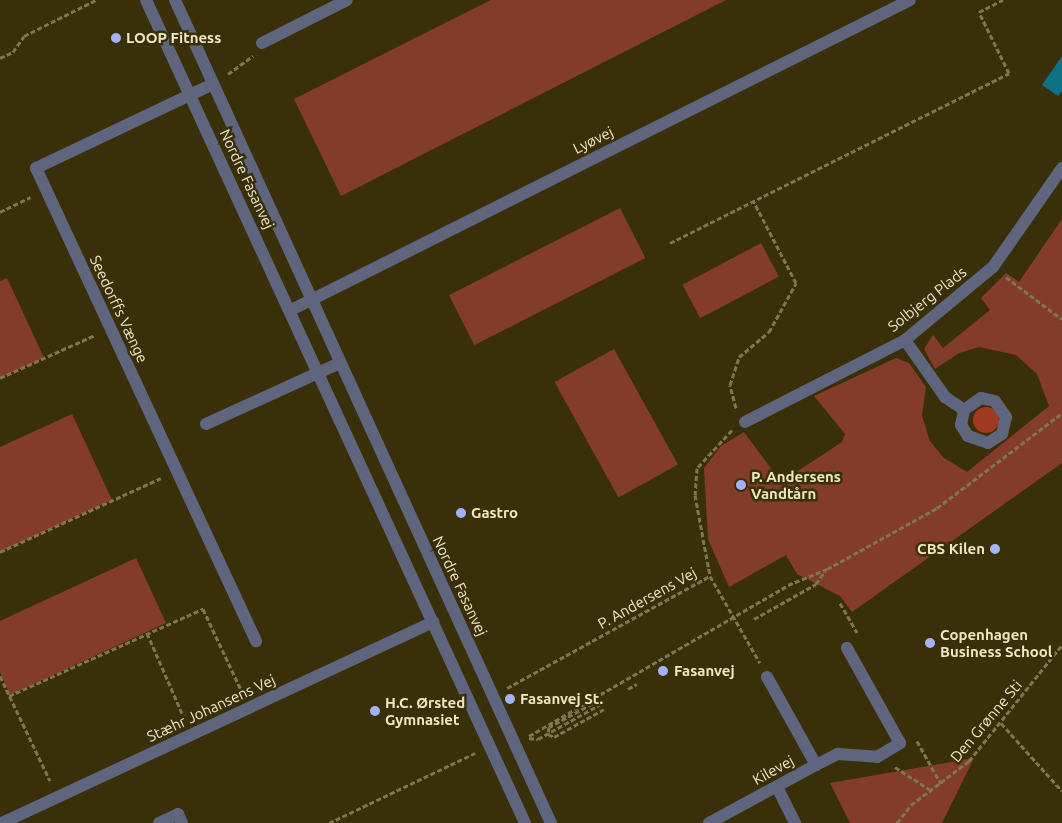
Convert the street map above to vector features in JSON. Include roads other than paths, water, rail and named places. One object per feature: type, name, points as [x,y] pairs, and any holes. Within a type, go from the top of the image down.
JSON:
[{"type":"street","name":"Nordre Fasanvej","points":[[146,0],[291,310],[525,823]]},
{"type":"street","name":"Nordre Fasanvej","points":[[174,0],[551,823]]},
{"type":"street","points":[[262,43],[347,0]]},
{"type":"street","name":"Lyøvej","points":[[291,310],[910,0]]},
{"type":"street","name":"Seedorffs Vænge","points":[[213,84],[36,168],[256,641]]},
{"type":"street","name":"Solbjerg Plads","points":[[745,422],[905,340],[993,268],[1062,168]]},
{"type":"street","points":[[905,340],[945,397],[964,410]]},
{"type":"street","points":[[206,424],[340,363]]},
{"type":"street","name":"Stæhr Johansens Vej","points":[[2,823],[192,736],[454,612]]},
{"type":"street","points":[[816,764],[838,754],[877,757],[900,743],[847,648]]},
{"type":"street","name":"Kilevej","points":[[709,823],[816,764],[767,677]]},
{"type":"street","points":[[777,787],[795,823]]},
{"type":"street","points":[[159,823],[178,814],[182,823]]},
{"type":"water","points":[[1062,56],[1062,91],[1058,96],[1042,85]]},
{"type":"place","name":"LOOP Fitness","points":[[116,38]]},
{"type":"place","name":"P. Andersens Vandtårn","points":[[741,485]]},
{"type":"place","name":"Gastro","points":[[461,513]]},
{"type":"place","name":"CBS Kilen","points":[[995,549]]},
{"type":"place","name":"Copenhagen Business School","points":[[930,643]]},
{"type":"place","name":"Fasanvej","points":[[663,671]]},
{"type":"place","name":"Fasanvej St.","points":[[510,699]]},
{"type":"place","name":"H.C. Ørsted Gymnasiet","points":[[375,711]]}]
